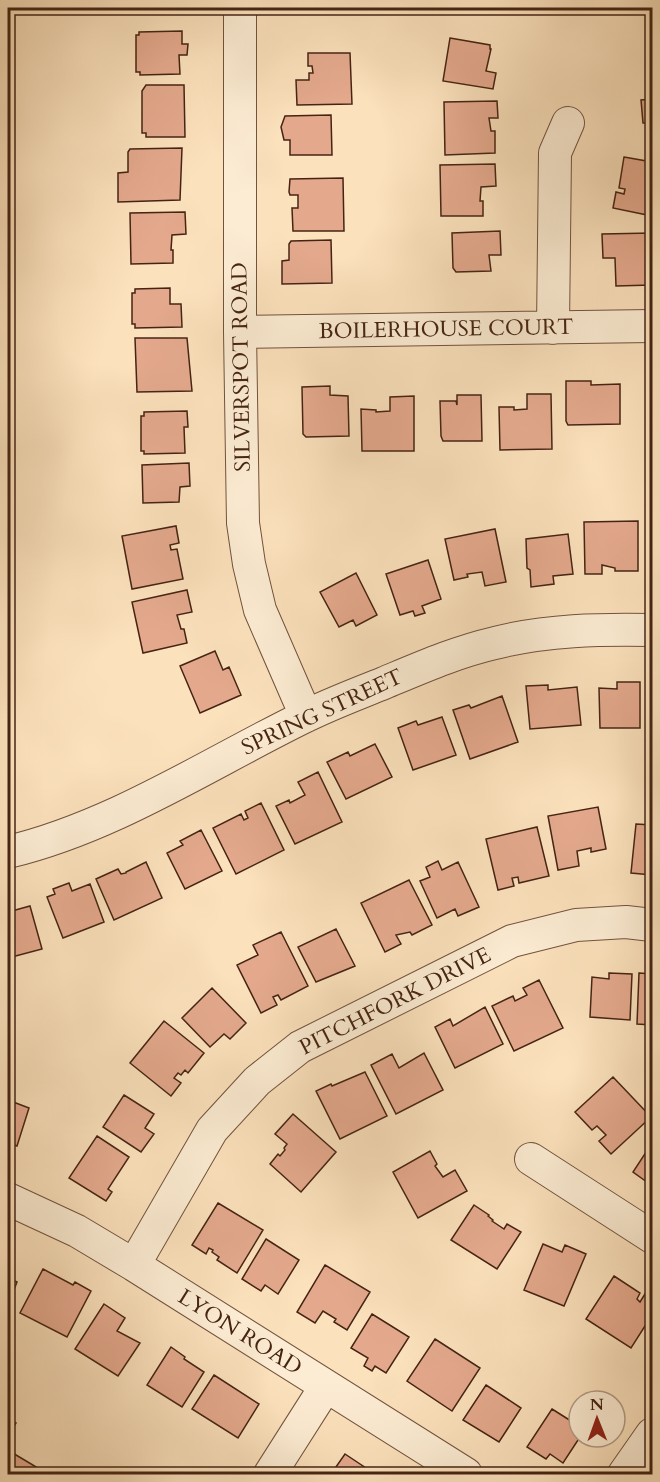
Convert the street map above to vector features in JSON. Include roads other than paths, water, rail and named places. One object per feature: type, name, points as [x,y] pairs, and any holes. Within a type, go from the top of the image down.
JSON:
[{"type":"street","name":"SILVERSPOT ROAD","points":[[240,8],[240,332],[243,523],[249,564],[260,610],[306,716]]},
{"type":"street","points":[[553,328],[555,153],[568,123]]},
{"type":"street","name":"BOILERHOUSE COURT","points":[[240,332],[652,326]]},
{"type":"street","name":"SPRING STREET","points":[[8,852],[34,846],[125,809],[306,716],[444,658],[496,643],[548,634],[601,629],[652,630]]},
{"type":"street","name":"PITCHFORK DRIVE","points":[[134,1265],[212,1130],[257,1081],[300,1047],[512,941],[576,925],[627,922],[652,925]]},
{"type":"street","points":[[531,1159],[652,1237]]},
{"type":"street","name":"LYON ROAD","points":[[8,1199],[77,1231],[134,1265],[466,1474]]},
{"type":"street","points":[[270,1474],[326,1386]]},
{"type":"street","points":[[624,1474],[652,1434]]}]
